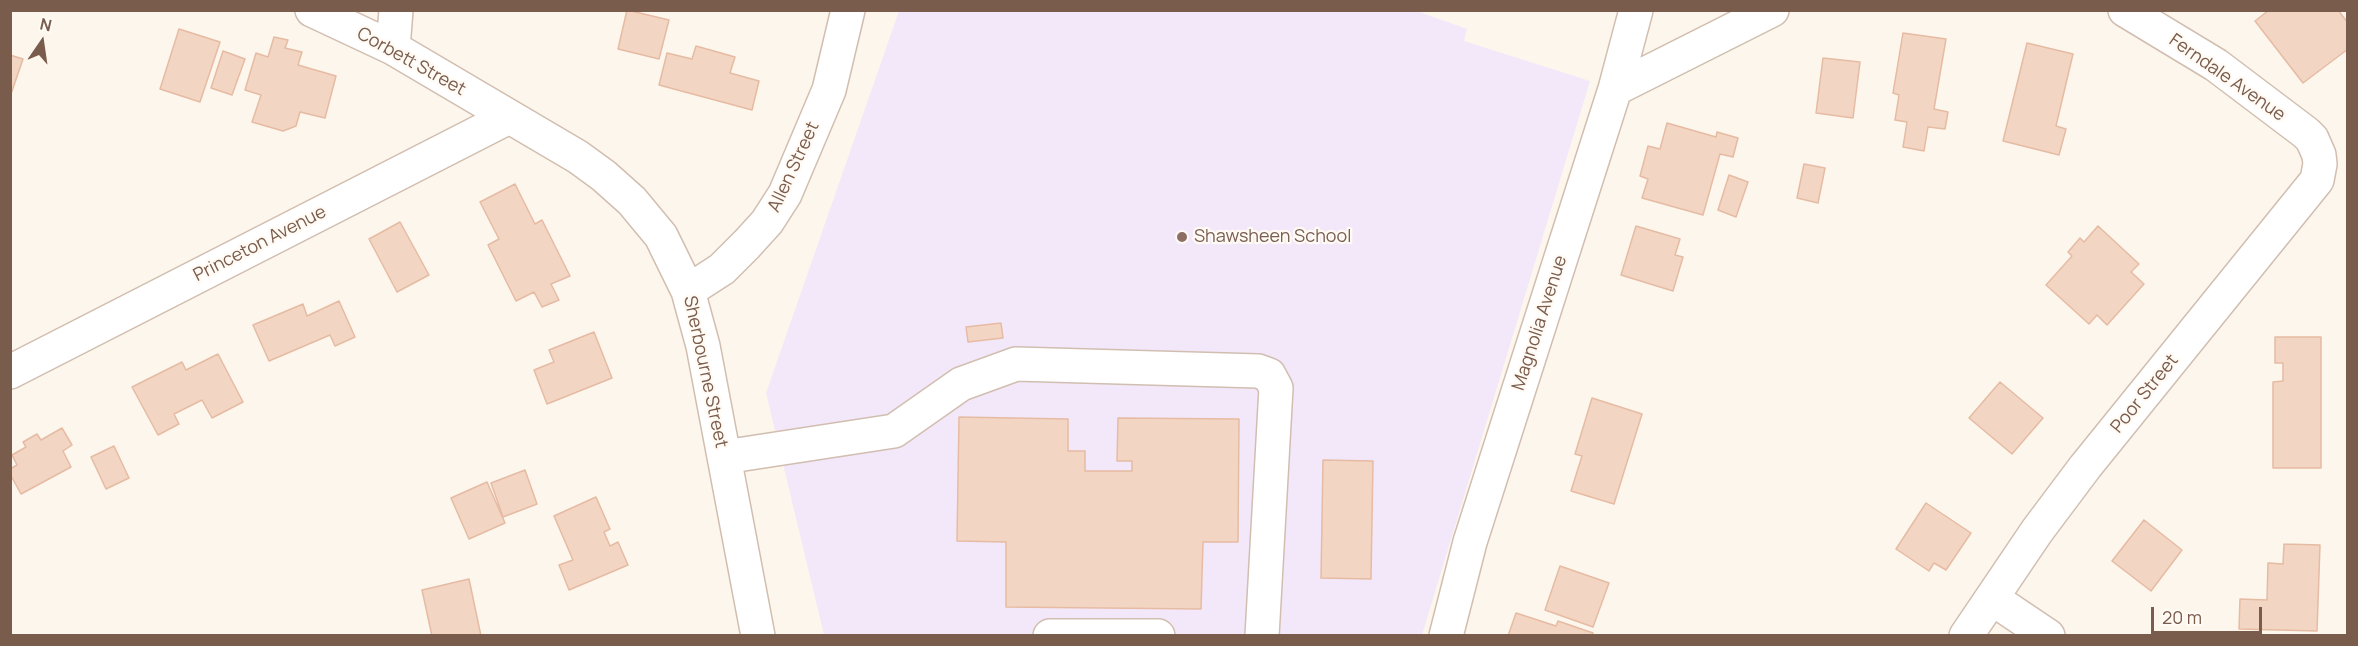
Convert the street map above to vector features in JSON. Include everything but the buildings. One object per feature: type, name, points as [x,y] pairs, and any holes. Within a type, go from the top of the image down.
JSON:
[{"type":"street","name":"Corbett Street","points":[[312,10],[393,48],[509,117]]},
{"type":"street","points":[[393,48],[396,10]]},
{"type":"street","name":"Allen Street","points":[[688,291],[722,269],[767,222],[785,194],[829,90],[848,10]]},
{"type":"street","name":"Magnolia Avenue","points":[[1446,636],[1474,531],[1615,88],[1636,10]]},
{"type":"street","points":[[1615,88],[1772,10]]},
{"type":"street","name":"Ferndale Avenue","points":[[2125,10],[2216,65],[2312,139],[2319,155]]},
{"type":"street","name":"Sherbourne Street","points":[[509,117],[578,157],[632,201],[661,236],[688,291],[703,346],[758,636]]},
{"type":"street","name":"Princeton Avenue","points":[[10,372],[509,117]]},
{"type":"street","name":"Poor Street","points":[[1966,636],[2037,531],[2085,467],[2313,187],[2319,171],[2319,155]]},
{"type":"street","points":[[724,457],[894,431],[961,384],[1016,364],[1258,371],[1269,375],[1276,388],[1262,636]]},
{"type":"street","points":[[1993,599],[2048,636]]},
{"type":"street","points":[[1050,636],[1158,636]]},
{"type":"shaded area","name":"Shawsheen School","points":[[899,11],[1417,11],[1467,29],[1464,41],[1590,81],[1422,635],[824,635],[766,393]]},
{"type":"place","name":"Shawsheen School","points":[[1182,237]]}]
